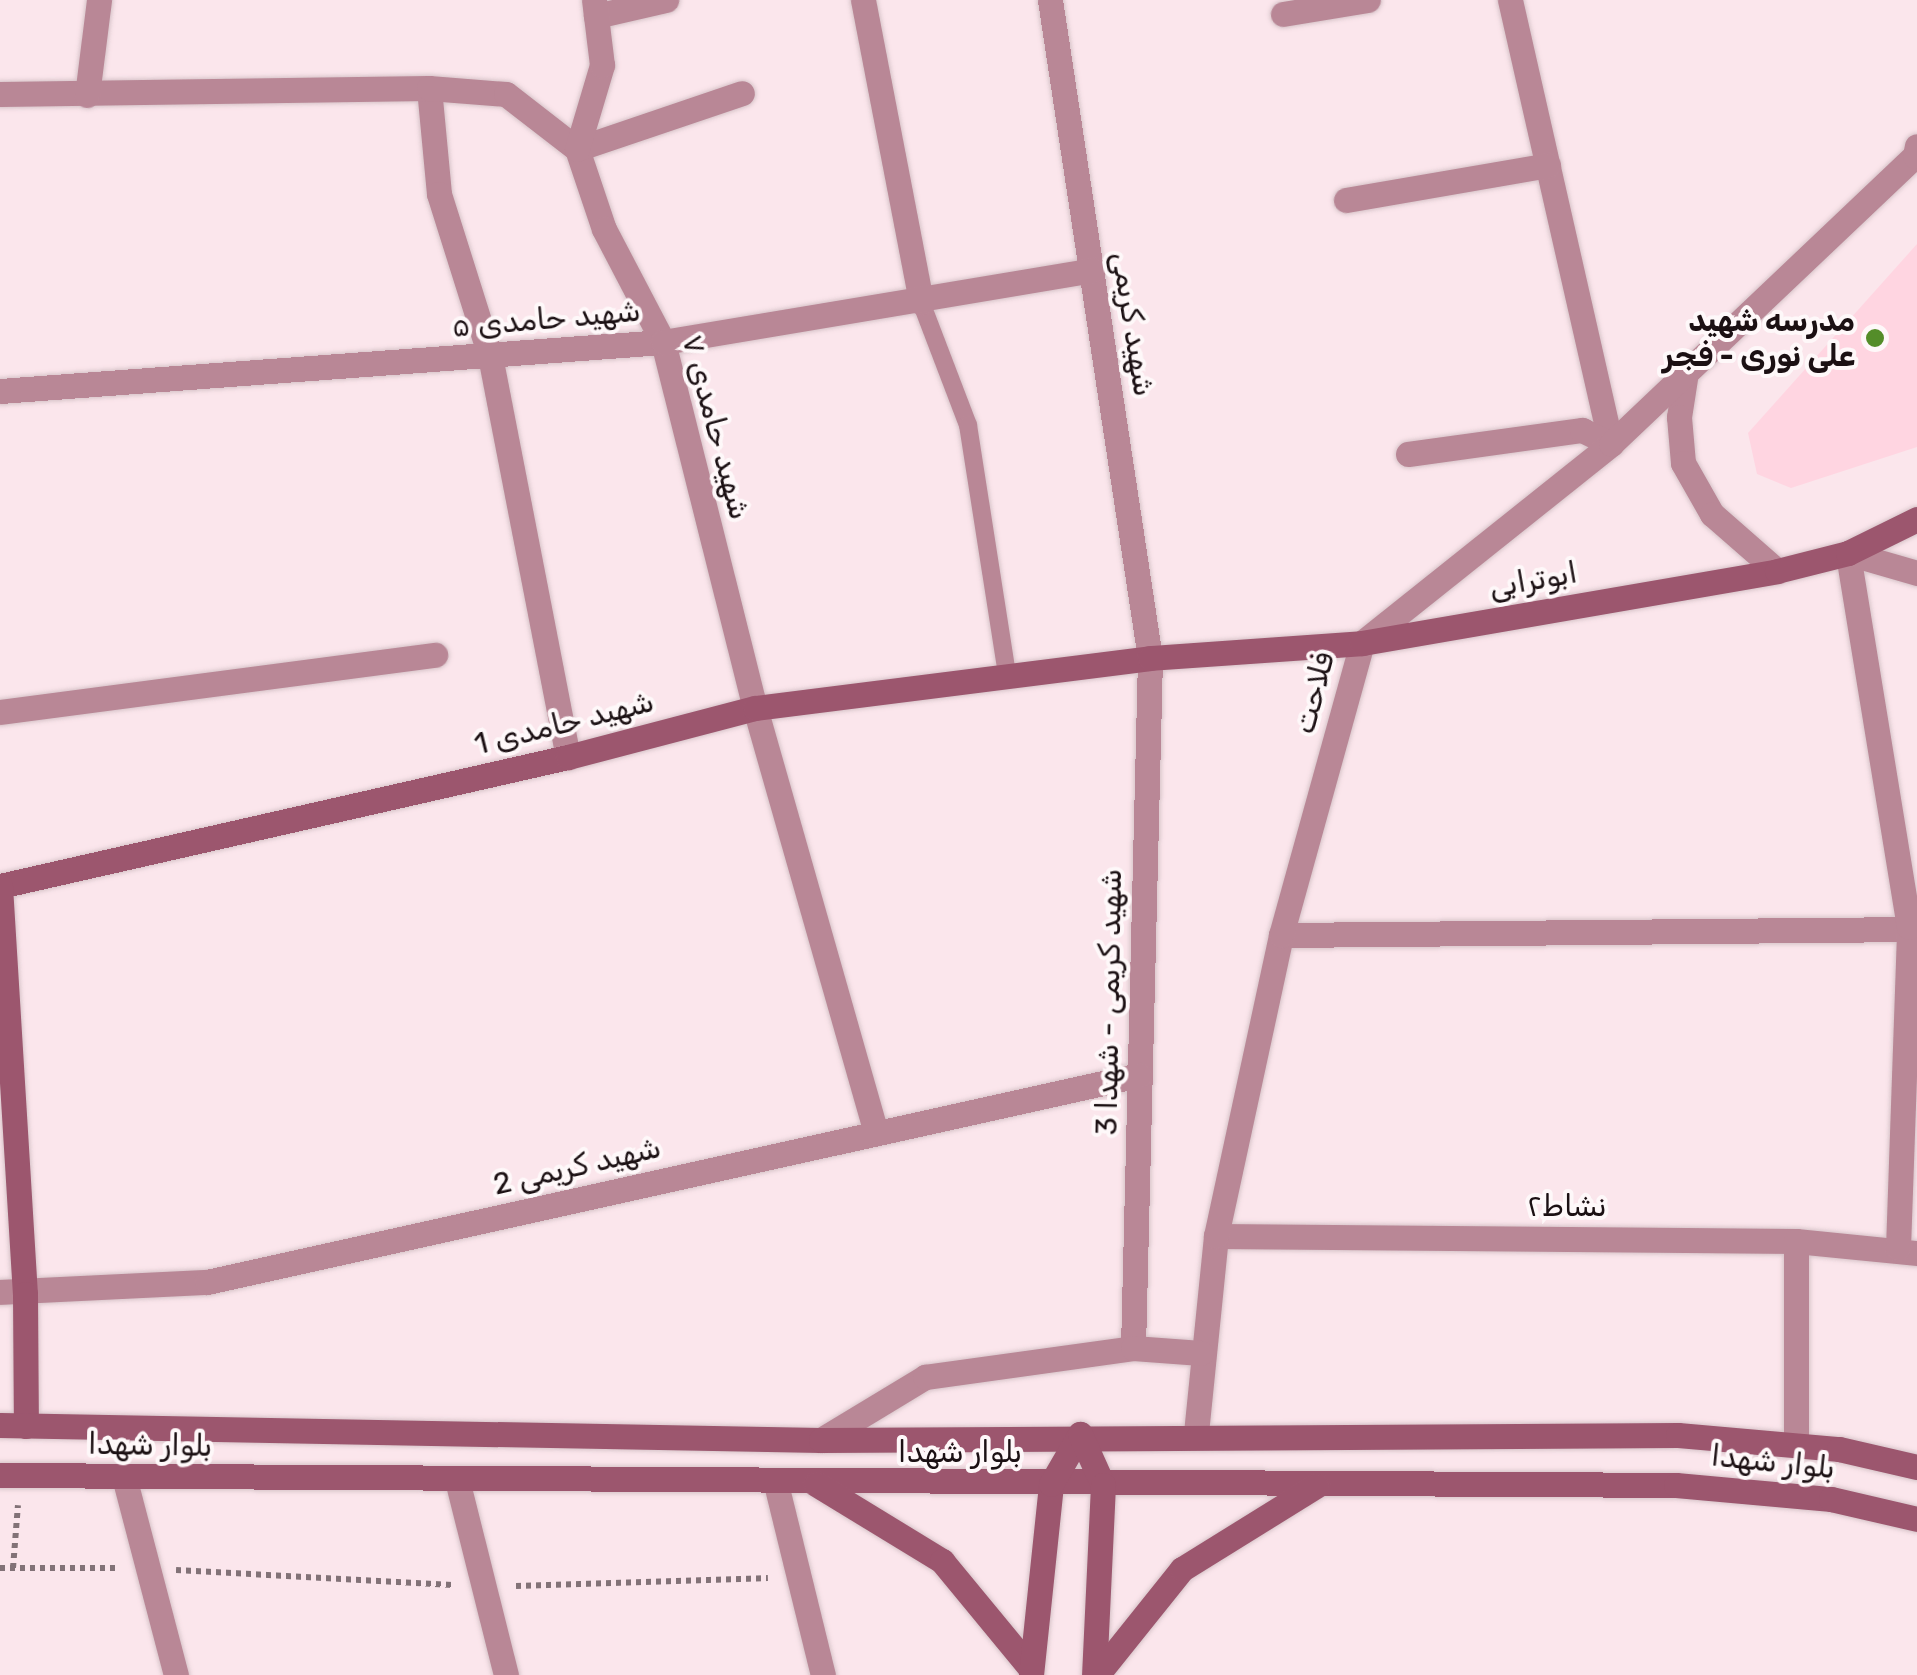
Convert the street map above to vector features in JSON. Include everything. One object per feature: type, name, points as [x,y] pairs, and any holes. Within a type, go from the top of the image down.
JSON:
[{"type":"main road","name":"ابوترابی","points":[[1150,658],[1362,643],[1777,571],[1848,553],[1917,519]]},
{"type":"main road","name":"شهيد حامدی 1","points":[[0,886],[568,758],[754,708],[1150,658]]},
{"type":"main road","points":[[0,886],[13,1426]]},
{"type":"main road","name":"بلوار شهدا","points":[[13,1426],[821,1440],[1080,1434],[1678,1435],[1796,1445],[1917,1467]]},
{"type":"main road","points":[[1031,1672],[1052,1484],[1080,1434]]},
{"type":"main road","points":[[1080,1434],[1103,1485],[1096,1675]]},
{"type":"main road","name":"بلوار شهدا","points":[[0,1476],[776,1484],[1676,1485],[1830,1499],[1917,1519]]},
{"type":"main road","points":[[816,1484],[942,1561],[1031,1672]]},
{"type":"main road","points":[[1096,1675],[1182,1569],[1316,1486]]},
{"type":"street","points":[[87,95],[99,0]]},
{"type":"street","points":[[577,149],[602,65],[595,8],[666,0]]},
{"type":"street","points":[[863,0],[920,302]]},
{"type":"street","name":"شهید کریمی","points":[[1050,0],[1150,658]]},
{"type":"street","points":[[1283,14],[1368,0]]},
{"type":"street","points":[[1510,0],[1611,444]]},
{"type":"street","points":[[429,88],[439,194],[490,356],[568,758]]},
{"type":"street","points":[[0,94],[429,88],[506,94],[577,149]]},
{"type":"street","points":[[577,149],[742,93]]},
{"type":"street","name":"فلاحت","points":[[1196,1434],[1201,1352],[1216,1236],[1282,934],[1362,643],[1611,444],[1917,146]]},
{"type":"street","name":"شهید حامدی ۷","points":[[577,149],[604,229],[663,342],[754,708],[876,1133]]},
{"type":"street","points":[[1346,200],[1548,165]]},
{"type":"street","name":"شهید حامدی ۵","points":[[0,391],[663,342],[1093,270]]},
{"type":"street","points":[[1686,372],[1679,417],[1683,464],[1712,514],[1777,571]]},
{"type":"street","points":[[1408,454],[1582,430],[1611,444]]},
{"type":"street","points":[[1908,1251],[1913,928],[1848,553],[1917,574]]},
{"type":"street","points":[[0,712],[435,654]]},
{"type":"street","name":"شهيد کريمی - شهدا 3","points":[[1133,1348],[1150,658]]},
{"type":"street","points":[[1282,934],[1913,928]]},
{"type":"street","name":"شهيد کريمی 2","points":[[12,1293],[206,1282],[1139,1074]]},
{"type":"street","name":"نشاط۲","points":[[1216,1236],[1796,1241],[1908,1251]]},
{"type":"street","points":[[1796,1241],[1796,1445]]},
{"type":"street","points":[[821,1440],[925,1377],[1133,1348],[1201,1352]]},
{"type":"street","points":[[124,1477],[176,1675]]},
{"type":"street","points":[[457,1480],[506,1675]]},
{"type":"street","points":[[776,1484],[794,1577],[823,1675]]},
{"type":"lane","points":[[920,302],[968,425],[1007,674]]},
{"type":"path","points":[[0,1568],[148,1568],[484,1587],[794,1577]]},
{"type":"shaded area","name":"مدرسه شهید علی نوری - فجر","points":[[1917,244],[1917,447],[1791,488],[1757,474],[1748,433]]},
{"type":"place","name":"مدرسه شهید علی نوری - فجر","points":[[1875,338]]}]
